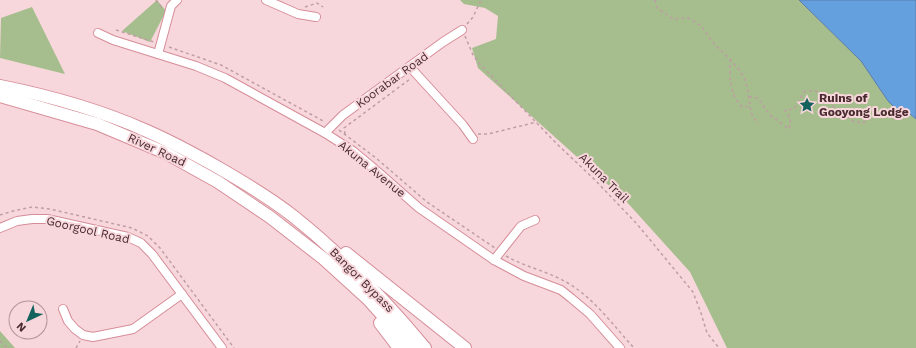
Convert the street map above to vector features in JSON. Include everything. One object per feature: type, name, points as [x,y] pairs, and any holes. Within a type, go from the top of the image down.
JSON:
[{"type":"main road","name":"River Road","points":[[0,86],[31,92],[63,101],[146,130],[240,180],[269,198],[293,216]]},
{"type":"main road","name":"River Road","points":[[0,96],[97,124],[166,153],[218,182],[299,238]]},
{"type":"main road","name":"Bangor Bypass","points":[[293,216],[345,261],[381,297],[425,348]]},
{"type":"main road","points":[[293,216],[326,237],[465,348]]},
{"type":"main road","name":"Bangor Bypass","points":[[299,238],[368,299],[412,348]]},
{"type":"main road","points":[[299,238],[366,306],[399,348]]},
{"type":"street","points":[[266,0],[298,14],[316,17]]},
{"type":"street","points":[[158,54],[172,2]]},
{"type":"street","name":"Koorabar Road","points":[[325,133],[343,115],[443,42],[462,30]]},
{"type":"street","name":"Akuna Avenue","points":[[98,33],[113,40],[196,66],[225,78],[325,133],[358,156],[420,208],[494,260],[524,276],[561,290],[572,298],[620,348]]},
{"type":"street","points":[[410,67],[464,125],[472,137]]},
{"type":"street","name":"Goorgool Road","points":[[1,225],[32,218],[47,219],[128,237],[141,243],[152,254],[222,348]]},
{"type":"street","points":[[494,260],[521,226],[535,220]]},
{"type":"street","points":[[63,308],[68,321],[75,329],[83,334],[93,336],[133,329],[182,294]]},
{"type":"path","points":[[462,30],[473,17],[481,0]]},
{"type":"path","points":[[655,0],[656,8],[673,19],[689,18],[701,26],[715,45],[730,59],[744,77],[751,113],[758,124]]},
{"type":"path","points":[[300,6],[305,8],[317,4],[323,7]]},
{"type":"path","name":"Akuna Trail","points":[[462,30],[473,55],[479,63],[637,224],[693,292],[701,313],[706,333],[719,348]]},
{"type":"path","points":[[730,59],[731,86],[735,100],[741,106],[750,107]]},
{"type":"path","points":[[345,134],[344,128],[417,74]]},
{"type":"path","points":[[749,97],[758,98],[770,115],[789,129],[791,123],[785,110],[794,109],[805,91],[815,91],[824,94],[830,104],[853,121],[863,123],[873,117],[881,116],[892,108]]},
{"type":"path","points":[[472,137],[537,122]]},
{"type":"path","points":[[0,215],[32,207],[50,209],[132,228],[148,236],[160,248],[234,348]]},
{"type":"path","points":[[0,341],[7,348]]},
{"type":"green space","points":[[157,0],[166,11],[150,42],[122,31]]},
{"type":"green space","points":[[460,0],[799,0],[861,61],[888,101],[896,109],[903,108],[916,119],[916,348],[727,348],[690,272],[625,200],[478,68],[472,48],[496,39],[498,16],[485,8],[464,4]]},
{"type":"green space","points":[[32,7],[65,74],[0,58],[1,18]]},
{"type":"green space","points":[[0,331],[15,348],[0,348]]},
{"type":"water","points":[[799,0],[916,0],[916,119],[903,108],[896,109],[888,101],[861,61]]},
{"type":"place","name":"Ruins of Gooyong Lodge","points":[[807,105]]}]
